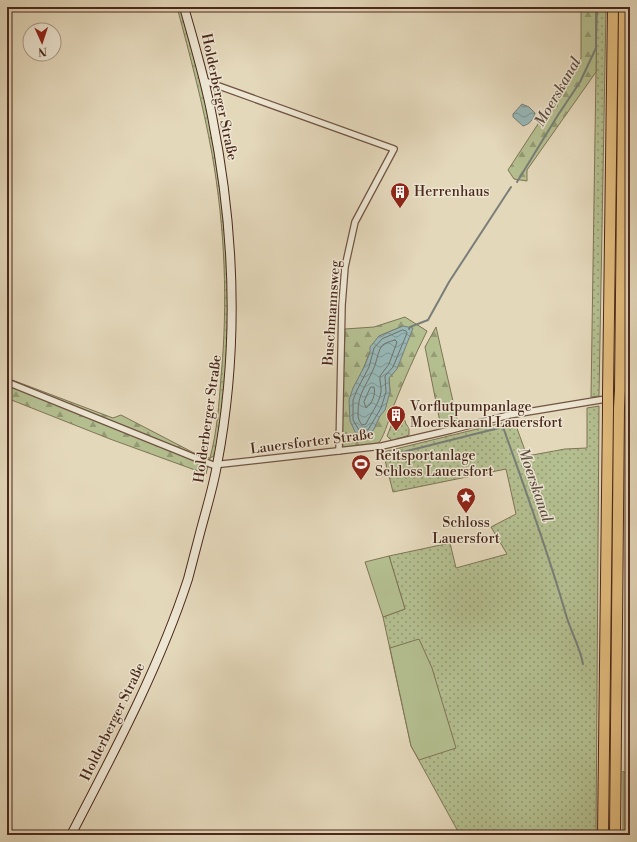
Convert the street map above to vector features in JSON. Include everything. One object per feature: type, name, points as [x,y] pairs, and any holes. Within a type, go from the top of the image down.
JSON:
[{"type":"highway","points":[[603,835],[613,7]]},
{"type":"highway","points":[[615,835],[624,7]]},
{"type":"main road","name":"Holderberger Straße","points":[[71,835],[116,750],[153,670],[188,578],[217,464],[225,410],[231,354],[231,266],[224,188],[205,81],[184,7]]},
{"type":"street","name":"Buschmannsweg","points":[[205,81],[394,149],[355,222],[345,267],[342,313],[339,451]]},
{"type":"street","name":"Lauersforter Straße","points":[[7,382],[213,465],[382,446],[509,415],[630,395]]},
{"type":"green space","points":[[177,7],[182,7],[210,120],[223,199],[228,268],[227,357],[223,405],[216,451],[214,456],[210,458],[217,418],[223,349],[225,293],[220,210],[208,135],[196,80]]},
{"type":"green space","points":[[581,7],[597,7],[596,72],[527,170],[527,181],[514,179],[508,170],[581,58]]},
{"type":"green space","points":[[597,7],[606,7],[599,396],[591,397]]},
{"type":"green space","points":[[405,317],[427,331],[394,405],[386,430],[379,443],[345,447],[342,445],[341,437],[345,329],[374,327]],"holes":[[[403,326],[400,360],[389,378],[390,392],[374,429],[353,388],[359,379],[370,352],[379,336]]]},
{"type":"green space","points":[[436,327],[458,423],[441,427],[425,347]]},
{"type":"green space","points":[[7,378],[113,418],[121,415],[196,454],[210,458],[206,474],[110,439],[9,399],[7,401]]},
{"type":"green space","points":[[599,406],[596,835],[460,835],[411,746],[383,617],[405,609],[389,556],[450,543],[456,568],[507,554],[491,527],[516,514],[506,469],[393,492],[383,452],[514,420],[527,456],[565,449],[587,448],[587,408]]},
{"type":"green space","points":[[397,411],[402,412],[409,428],[409,435],[392,441],[387,436]]},
{"type":"green space","points":[[389,556],[405,609],[383,617],[365,562]]},
{"type":"green space","points":[[419,639],[432,668],[456,748],[419,760],[411,746],[390,648]]},
{"type":"green space","points":[[623,771],[630,778],[630,835],[623,835]]},
{"type":"water","points":[[522,104],[529,107],[535,113],[531,121],[523,126],[513,117],[513,114]]},
{"type":"water","points":[[403,326],[413,328],[397,369],[389,378],[390,392],[385,410],[369,435],[356,434],[350,421],[349,400],[353,388],[365,365],[370,352],[370,347],[379,336]]},
{"type":"waterway","name":"Moerskanal","points":[[517,182],[580,82],[596,48],[596,7]]},
{"type":"waterway","name":"Moerskanal","points":[[409,329],[410,327],[428,320],[449,282],[511,187]]},
{"type":"waterway","name":"Moerskanal","points":[[387,456],[503,427],[544,544],[583,664]]},
{"type":"place","name":"Herrenhaus","points":[[400,209]]},
{"type":"place","name":"Vorflutpumpanlage Moerskananl Lauersfort","points":[[396,432]]},
{"type":"place","name":"Reitsportanlage Schloss Lauersfort","points":[[361,481]]},
{"type":"place","name":"Schloss Lauersfort","points":[[466,514]]}]
